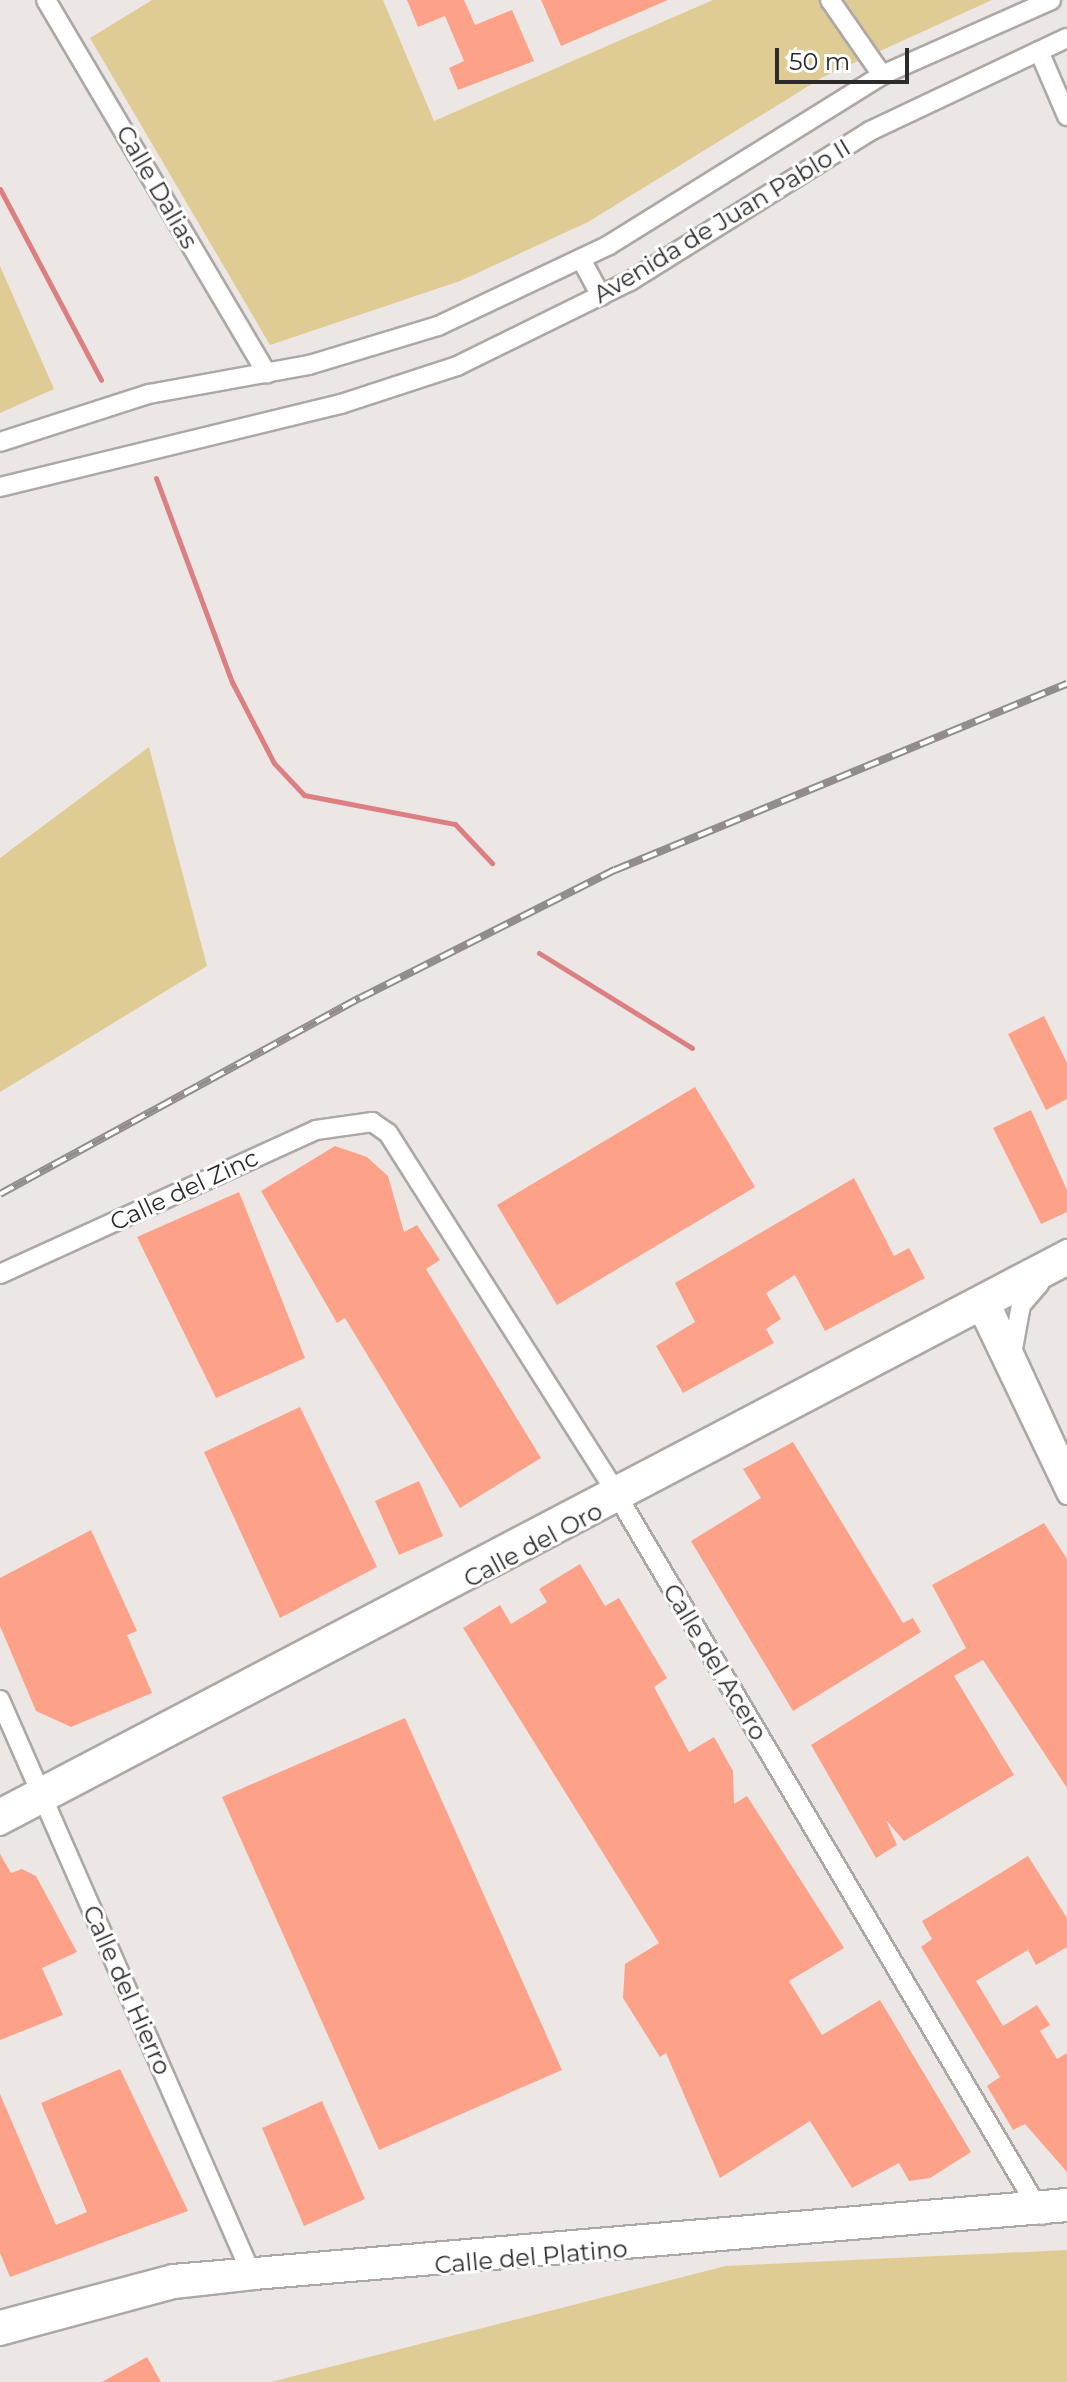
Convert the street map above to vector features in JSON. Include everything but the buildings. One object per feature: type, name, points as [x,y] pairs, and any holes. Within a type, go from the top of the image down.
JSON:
[{"type":"street","name":"Calle Dalias","points":[[46,0],[267,374]]},
{"type":"street","points":[[830,0],[882,75]]},
{"type":"street","name":"Avenida de Juan Pablo II","points":[[0,442],[149,394],[267,374],[438,326],[581,259],[882,75],[1051,0]]},
{"type":"street","name":"Avenida de Juan Pablo II","points":[[0,487],[341,404],[457,366],[601,296],[870,131],[1067,38]]},
{"type":"street","points":[[1039,51],[1067,116]]},
{"type":"street","points":[[581,259],[601,296]]},
{"type":"street","name":"Calle del Zinc","points":[[0,1274],[316,1130],[372,1122]]},
{"type":"street","name":"Calle del Acero","points":[[372,1122],[403,1149],[614,1491],[1038,2208]]},
{"type":"street","name":"Calle del Oro","points":[[0,1826],[42,1795],[981,1299],[1067,1249]]},
{"type":"street","name":"Calle del Oro","points":[[981,1299],[1067,1266]]},
{"type":"street","points":[[1013,1349],[1021,1305],[1046,1276]]},
{"type":"street","points":[[981,1299],[1013,1349],[1067,1468]]},
{"type":"street","points":[[981,1299],[1067,1495]]},
{"type":"street","name":"Calle del Hierro","points":[[0,1700],[251,2272]]},
{"type":"street","name":"Calle del Oro","points":[[0,1808],[42,1795]]},
{"type":"street","name":"Calle del Platino","points":[[1038,2208],[1067,2198]]},
{"type":"street","name":"Calle del Platino","points":[[0,2320],[173,2274],[251,2272],[1038,2208],[1067,2212]]},
{"type":"street","name":"Calle del Platino","points":[[0,2336],[174,2289],[251,2272]]},
{"type":"shaded area","points":[[152,0],[383,0],[434,121],[713,0],[992,0],[823,77],[588,222],[460,281],[270,345],[90,38]]},
{"type":"shaded area","points":[[0,266],[54,389],[0,413]]},
{"type":"shaded area","points":[[149,747],[207,966],[0,1092],[0,858]]},
{"type":"shaded area","points":[[1067,2250],[1067,2382],[271,2382],[726,2266]]},
{"type":"waterway","points":[[0,189],[101,380]]},
{"type":"waterway","points":[[156,478],[232,682],[274,763],[304,795],[455,824],[492,863]]},
{"type":"waterway","points":[[539,953],[692,1048]]},
{"type":"railway","points":[[0,1194],[360,998],[615,870],[1067,684]]}]
